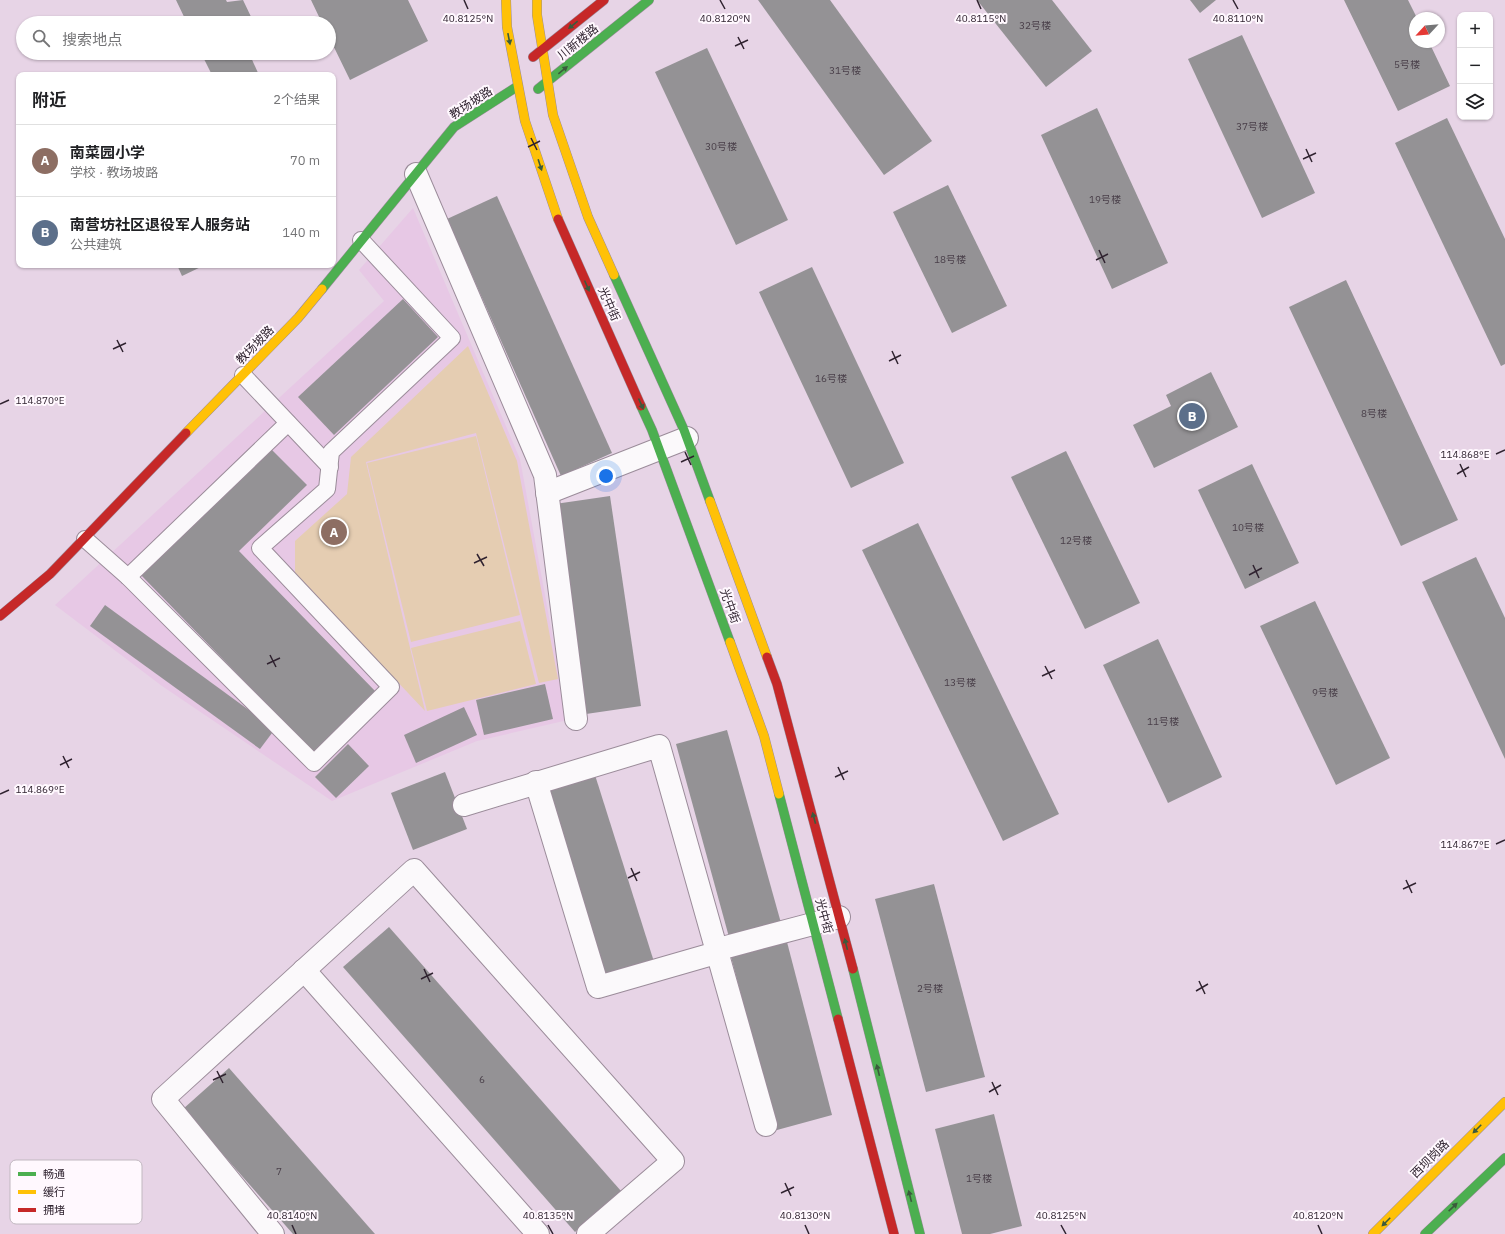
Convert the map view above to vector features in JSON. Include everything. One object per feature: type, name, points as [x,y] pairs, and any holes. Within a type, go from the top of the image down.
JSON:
[{"type":"street","name":"光中街","points":[[506,0],[507,27],[525,121],[558,220],[660,450],[764,736],[894,1234]]},
{"type":"street","name":"光中街","points":[[537,0],[542,50],[553,115],[588,217],[687,438],[777,684],[791,729],[920,1234]]},
{"type":"street","name":"川新楼路","points":[[516,71],[604,0]]},
{"type":"street","name":"川新楼路","points":[[521,102],[649,0]]},
{"type":"street","name":"教场坡路","points":[[0,616],[50,574],[85,539],[298,318],[454,128],[518,86]]},
{"type":"street","points":[[416,174],[545,475],[576,719]]},
{"type":"street","points":[[547,493],[660,450],[687,438]]},
{"type":"street","points":[[464,805],[659,746],[715,951],[766,1126]]},
{"type":"street","points":[[536,782],[598,987],[715,951],[839,917]]},
{"type":"street","points":[[272,1234],[163,1099],[414,870],[673,1161],[588,1234]]},
{"type":"street","points":[[304,970],[538,1234]]},
{"type":"street","name":"西坝岗路","points":[[1374,1234],[1505,1102]]},
{"type":"street","points":[[1425,1234],[1505,1158]]},
{"type":"lane","points":[[85,539],[128,577],[314,763],[391,687],[260,548],[327,489],[332,452],[452,338],[362,240]]},
{"type":"lane","points":[[243,375],[330,467]]},
{"type":"lane","points":[[128,577],[288,423]]},
{"type":"shaded area","points":[[413,208],[520,459],[568,720],[477,741],[332,801],[162,686],[55,605],[384,301],[359,270]]},
{"type":"shaded area","points":[[468,346],[517,461],[558,679],[539,683],[476,433],[366,462],[425,711],[295,573],[295,541],[347,494],[351,457]]},
{"type":"shaded area","points":[[476,436],[520,615],[411,642],[367,463]]},
{"type":"shaded area","points":[[520,621],[536,684],[427,711],[411,648]]},
{"type":"building","points":[[176,0],[226,0],[227,2],[243,0],[251,16],[184,16]]},
{"type":"building","points":[[311,0],[408,0],[428,41],[350,80],[336,51],[336,16],[319,16]]},
{"type":"building","points":[[758,0],[830,0],[932,141],[884,175]]},
{"type":"building","points":[[977,0],[1052,0],[1092,51],[1046,87]]},
{"type":"building","points":[[1190,0],[1216,0],[1200,13]]},
{"type":"building","points":[[1344,0],[1408,0],[1414,12],[1409,12],[1409,48],[1432,48],[1450,86],[1398,111]]},
{"type":"building","points":[[1242,35],[1315,193],[1262,218],[1188,59]]},
{"type":"building","points":[[707,48],[788,220],[736,245],[655,72]]},
{"type":"building","points":[[204,60],[252,60],[258,72],[210,72]]},
{"type":"building","points":[[1097,108],[1168,263],[1112,289],[1041,135]]},
{"type":"building","points":[[1447,118],[1505,239],[1505,364],[1501,366],[1395,143]]},
{"type":"building","points":[[948,185],[1007,306],[952,333],[893,212]]},
{"type":"building","points":[[497,196],[612,453],[561,476],[447,219]]},
{"type":"building","points":[[812,267],[904,463],[851,488],[759,292]]},
{"type":"building","points":[[178,268],[199,268],[182,276]]},
{"type":"building","points":[[1346,280],[1458,520],[1401,546],[1289,307]]},
{"type":"building","points":[[403,299],[438,337],[334,435],[298,397]]},
{"type":"building","points":[[1211,372],[1238,427],[1154,468],[1133,425],[1171,406],[1166,395]]},
{"type":"building","points":[[269,447],[307,485],[239,551],[376,692],[314,753],[139,573]]},
{"type":"building","points":[[1066,451],[1140,603],[1085,629],[1011,477]]},
{"type":"building","points":[[1252,464],[1299,563],[1245,589],[1198,490]]},
{"type":"building","points":[[610,496],[641,706],[586,714],[555,504]]},
{"type":"building","points":[[918,523],[1059,814],[1003,841],[862,550]]},
{"type":"building","points":[[1476,557],[1505,618],[1505,759],[1422,582]]},
{"type":"building","points":[[1315,601],[1390,758],[1336,785],[1260,626]]},
{"type":"building","points":[[105,605],[275,729],[260,749],[90,626]]},
{"type":"building","points":[[1158,639],[1222,777],[1168,803],[1103,665]]},
{"type":"building","points":[[545,684],[553,719],[484,735],[476,700]]},
{"type":"building","points":[[464,707],[477,735],[416,763],[404,735]]},
{"type":"building","points":[[727,730],[781,923],[729,937],[676,744]]},
{"type":"building","points":[[348,744],[369,766],[336,798],[315,777]]},
{"type":"building","points":[[445,772],[467,829],[413,850],[391,793]]},
{"type":"building","points":[[595,775],[655,965],[604,981],[545,790]]},
{"type":"building","points":[[934,884],[985,1077],[926,1092],[875,899]]},
{"type":"building","points":[[389,927],[621,1191],[575,1232],[343,967]]},
{"type":"building","points":[[787,942],[832,1115],[777,1130],[731,957]]},
{"type":"building","points":[[229,1068],[375,1234],[293,1234],[183,1109]]},
{"type":"building","points":[[994,1114],[1022,1226],[990,1234],[962,1234],[935,1129]]},
{"type":"traffic: fast","points":[[538,89],[649,0]]},
{"type":"traffic: fast","points":[[322,289],[454,127],[518,86]]},
{"type":"traffic: fast","points":[[614,275],[684,430],[710,501]]},
{"type":"traffic: fast","points":[[641,406],[652,430],[730,642]]},
{"type":"traffic: fast","points":[[779,794],[838,1019]]},
{"type":"traffic: fast","points":[[853,969],[920,1234]]},
{"type":"traffic: fast","points":[[1425,1234],[1505,1158]]},
{"type":"traffic: slow","points":[[506,0],[507,27],[525,121],[558,219]]},
{"type":"traffic: slow","points":[[537,0],[537,15],[553,115],[588,217],[614,275]]},
{"type":"traffic: slow","points":[[186,433],[298,318],[322,289]]},
{"type":"traffic: slow","points":[[710,501],[767,657]]},
{"type":"traffic: slow","points":[[730,642],[764,736],[779,794]]},
{"type":"traffic: slow","points":[[1373,1234],[1505,1102]]},
{"type":"traffic: jam","points":[[533,57],[604,0]]},
{"type":"traffic: jam","points":[[558,219],[641,406]]},
{"type":"traffic: jam","points":[[0,616],[50,574],[186,433]]},
{"type":"traffic: jam","points":[[767,657],[777,684],[853,969]]},
{"type":"traffic: jam","points":[[838,1019],[894,1234]]},
{"type":"place","name":"南营坊社区退役军人服务站","points":[[1192,416]]},
{"type":"place","name":"南菜园小学","points":[[334,532]]}]
